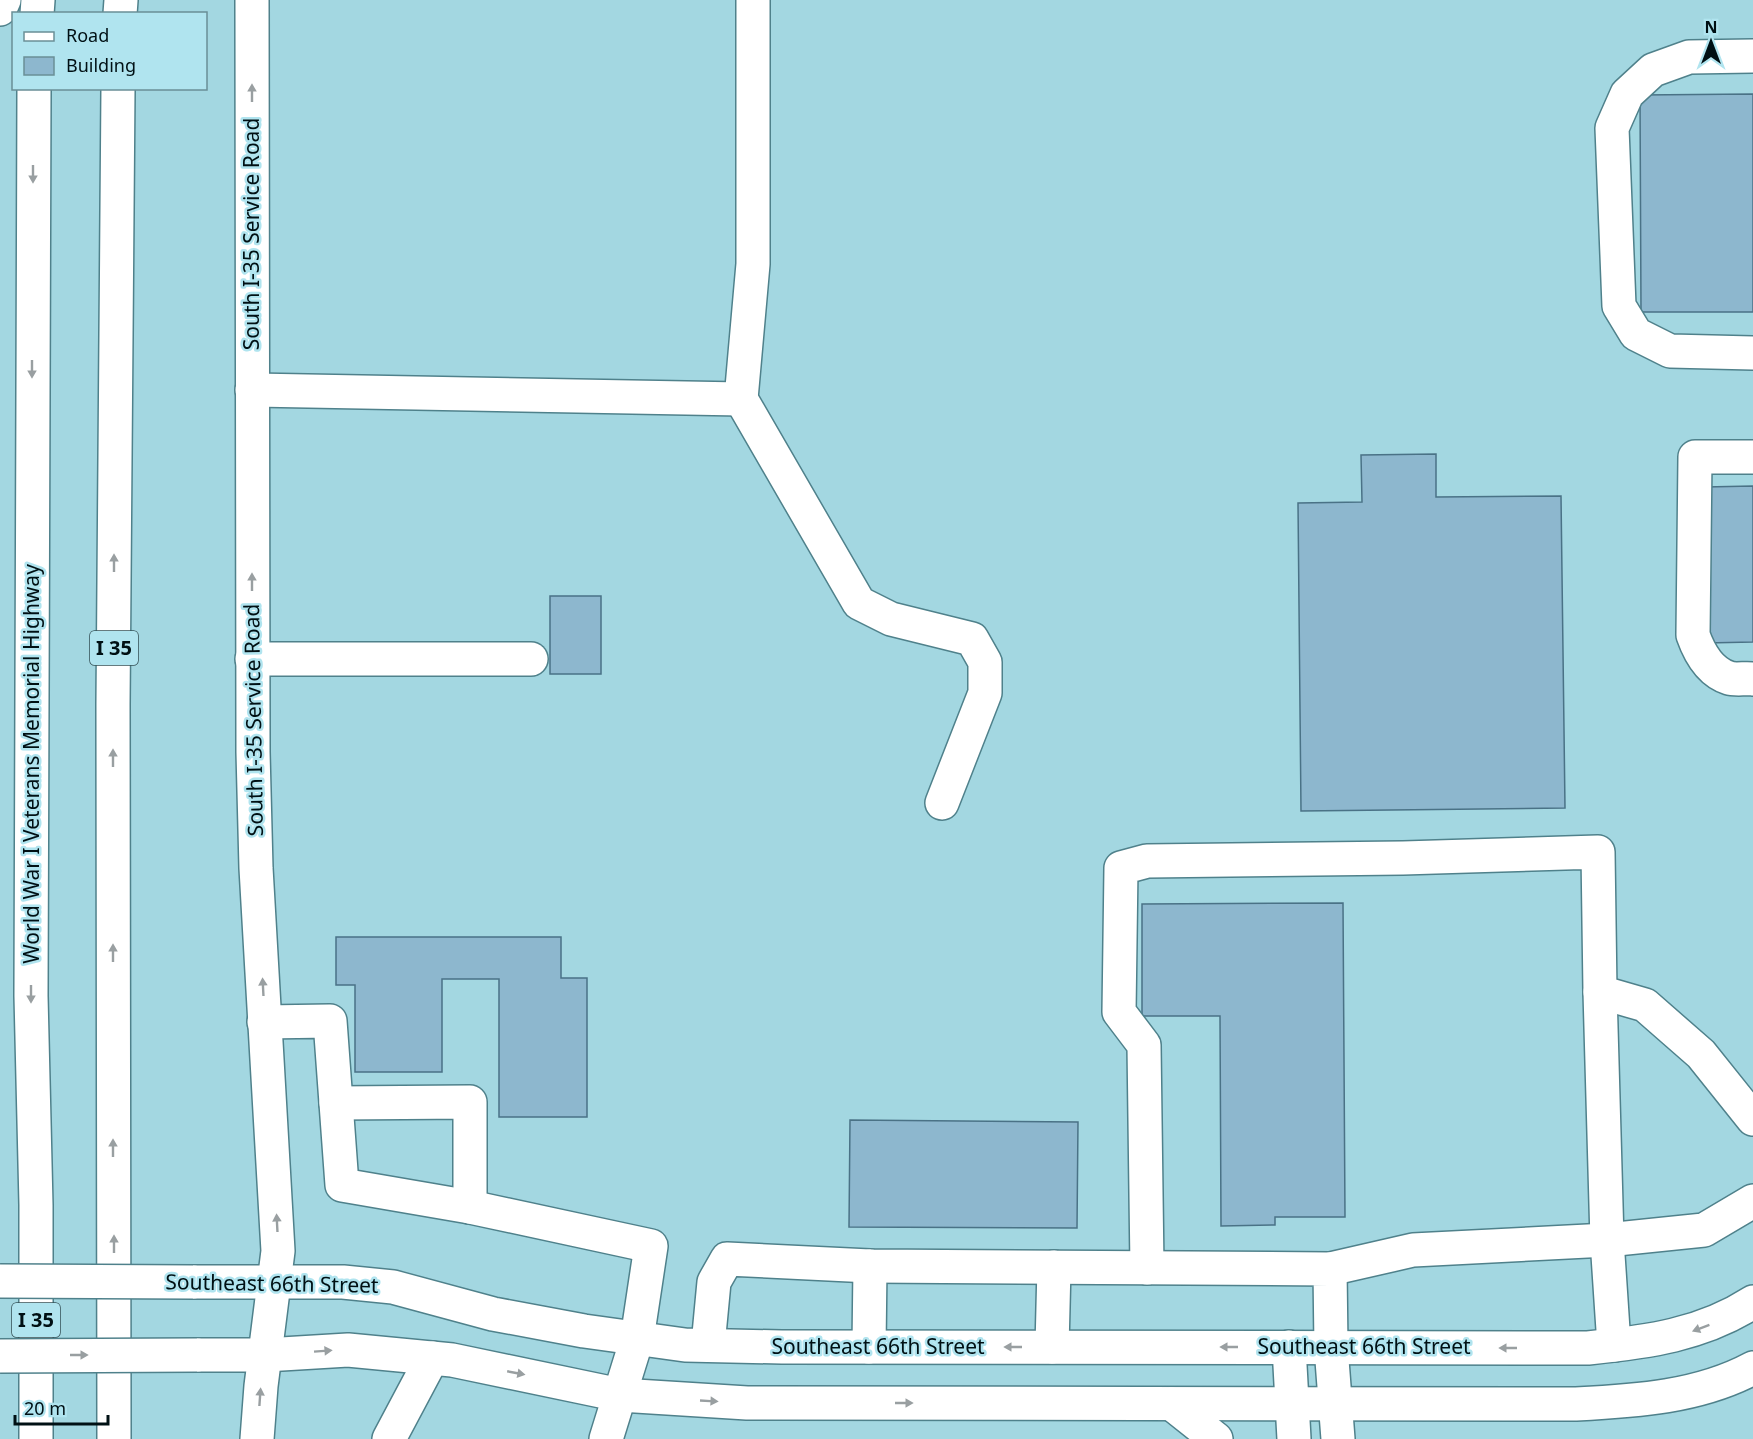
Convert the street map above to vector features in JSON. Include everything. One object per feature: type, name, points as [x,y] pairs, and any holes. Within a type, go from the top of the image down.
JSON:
[{"type":"main road","points":[[0,9],[4,0]]},
{"type":"main road","name":"South I-35 Service Road","points":[[252,0],[252,659],[256,868],[278,1251],[257,1439]]},
{"type":"main road","points":[[753,0],[753,264],[741,399],[859,603],[891,619],[972,639],[985,662],[985,693],[942,803]]},
{"type":"main road","points":[[1753,56],[1689,57],[1653,70],[1627,94],[1612,128],[1619,306],[1636,334],[1670,351],[1753,353]]},
{"type":"main road","name":"World War I Veterans Memorial Highway","points":[[34,90],[31,996],[36,1205],[36,1439]]},
{"type":"main road","name":"I 35","points":[[114,1439],[113,704],[118,90]]},
{"type":"main road","points":[[252,390],[741,399]]},
{"type":"main road","points":[[1753,457],[1695,457],[1693,635],[1699,651],[1712,668],[1729,678],[1753,679]]},
{"type":"main road","points":[[252,659],[531,659]]},
{"type":"main road","points":[[1148,1268],[1144,1045],[1119,1011],[1121,868],[1148,861],[1169,860],[1403,858],[1598,852],[1607,1240],[1614,1345]]},
{"type":"main road","points":[[1600,992],[1645,1005],[1701,1054],[1753,1119]]},
{"type":"main road","points":[[264,1022],[330,1021],[342,1185],[470,1207],[651,1246],[637,1339],[606,1439]]},
{"type":"main road","points":[[336,1103],[470,1102],[470,1207]]},
{"type":"main road","points":[[708,1345],[714,1282],[727,1258],[870,1266],[1330,1269],[1413,1250],[1607,1240],[1704,1230],[1753,1201]]},
{"type":"main road","points":[[869,1347],[870,1266]]},
{"type":"main road","points":[[1052,1347],[1054,1267]]},
{"type":"main road","points":[[1330,1269],[1331,1347],[1338,1439]]},
{"type":"main road","name":"Southeast 66th Street","points":[[0,1281],[343,1282],[393,1287],[493,1314],[637,1339],[708,1345],[869,1347],[1588,1348],[1649,1342],[1699,1329],[1753,1302]]},
{"type":"main road","points":[[1289,1347],[1294,1439]]},
{"type":"main road","points":[[0,1356],[265,1355],[348,1350],[432,1358],[620,1395],[747,1403],[1576,1404],[1640,1401],[1691,1391],[1753,1368]]},
{"type":"main road","points":[[389,1439],[432,1358]]},
{"type":"main road","points":[[1172,1404],[1216,1439]]},
{"type":"building","points":[[1753,94],[1753,312],[1641,312],[1640,95]]},
{"type":"building","points":[[1436,454],[1436,497],[1561,496],[1565,808],[1301,811],[1298,503],[1362,502],[1361,455]]},
{"type":"building","points":[[1753,486],[1753,642],[1706,643],[1705,487]]},
{"type":"building","points":[[550,596],[601,596],[601,674],[550,674]]},
{"type":"building","points":[[1343,903],[1345,1217],[1275,1217],[1275,1225],[1221,1226],[1220,1016],[1142,1016],[1142,904]]},
{"type":"building","points":[[336,937],[561,937],[561,978],[587,978],[587,1117],[499,1117],[499,979],[442,979],[442,1072],[355,1072],[355,985],[336,985]]},
{"type":"building","points":[[850,1120],[1078,1122],[1077,1228],[849,1227]]}]
